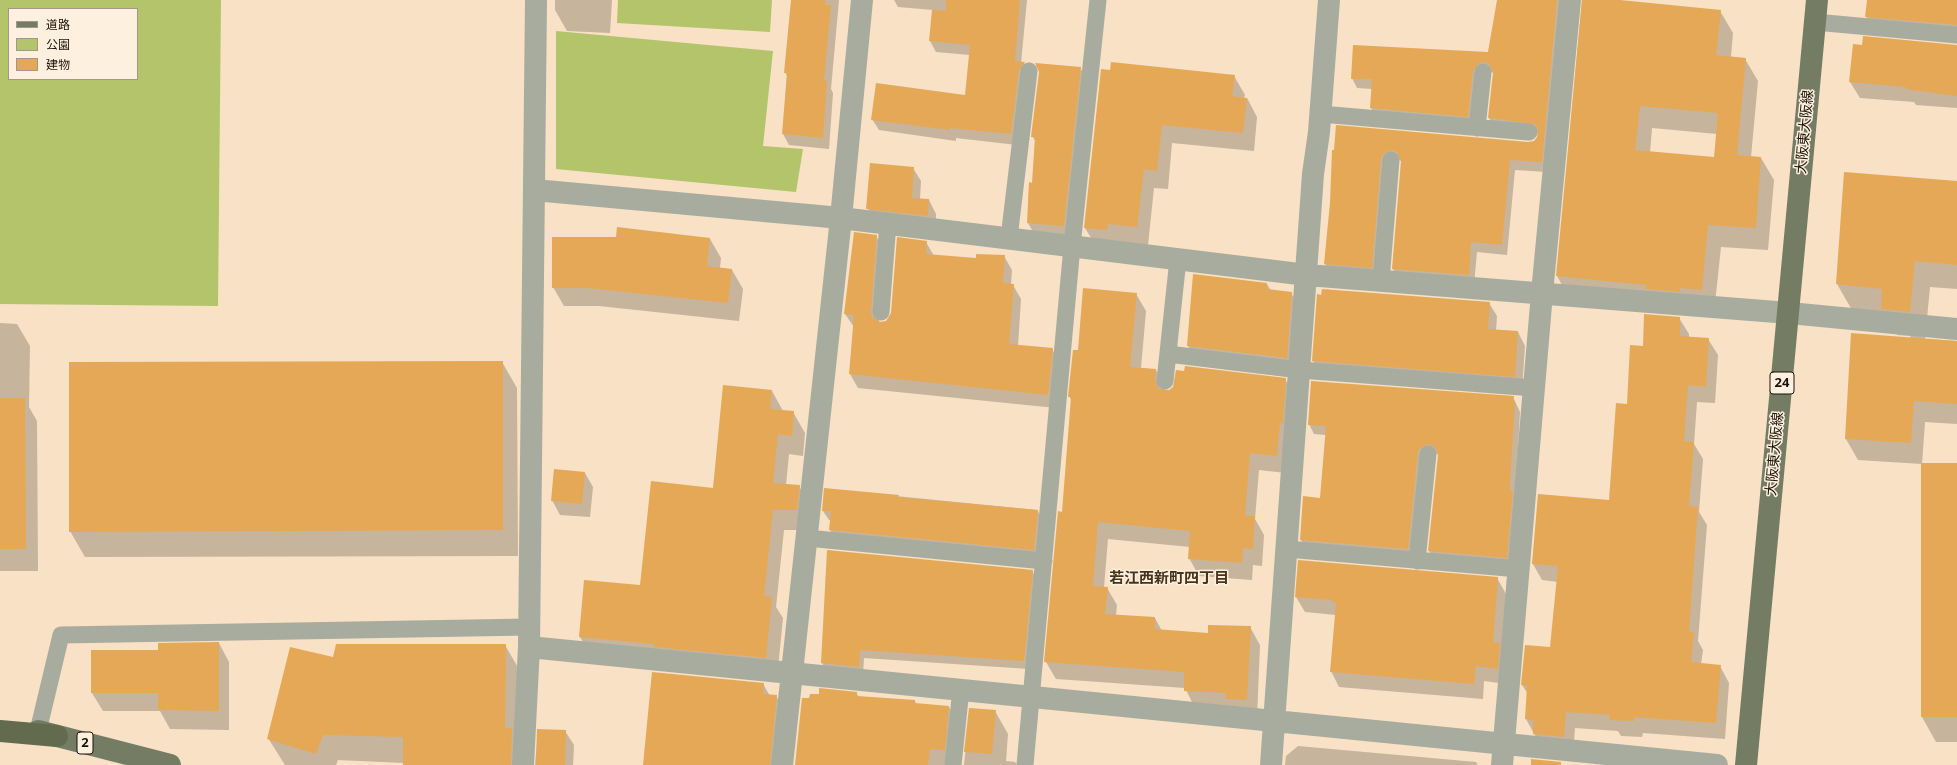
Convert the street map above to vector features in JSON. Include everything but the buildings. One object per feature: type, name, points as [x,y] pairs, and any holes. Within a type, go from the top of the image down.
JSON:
[{"type":"highway","points":[[0,731],[47,733]]},
{"type":"main road","name":"大阪東大阪線","points":[[1746,765],[1817,0]]},
{"type":"main road","name":"2","points":[[0,720],[170,765]]},
{"type":"street","points":[[523,765],[529,637],[536,0]]},
{"type":"street","points":[[782,765],[841,218],[862,0]]},
{"type":"street","points":[[1271,765],[1314,174],[1321,114],[1329,0]]},
{"type":"street","points":[[1503,755],[1542,293],[1570,0]]},
{"type":"street","points":[[534,190],[888,223],[1307,275],[1789,313],[1957,329]]},
{"type":"street","points":[[529,637],[792,672],[1275,720],[1503,755],[1717,765]]},
{"type":"lane","points":[[1025,765],[1072,246],[1098,0]]},
{"type":"lane","points":[[1815,22],[1957,35]]},
{"type":"lane","points":[[1010,238],[1029,71]]},
{"type":"lane","points":[[1477,128],[1483,72]]},
{"type":"lane","points":[[1321,114],[1529,132]]},
{"type":"lane","points":[[1381,280],[1391,160]]},
{"type":"lane","points":[[881,312],[888,223]]},
{"type":"lane","points":[[1165,381],[1178,259]]},
{"type":"lane","points":[[1168,354],[1300,370],[1534,388]]},
{"type":"lane","points":[[1417,561],[1428,454]]},
{"type":"lane","points":[[807,538],[1044,561]]},
{"type":"lane","points":[[1287,549],[1519,569]]},
{"type":"lane","points":[[47,733],[61,634],[529,637]]},
{"type":"lane","points":[[953,765],[961,689]]},
{"type":"green space","points":[[0,0],[221,0],[218,306],[0,304]]},
{"type":"green space","points":[[618,0],[772,0],[770,32],[617,23]]},
{"type":"green space","points":[[556,31],[773,51],[763,146],[803,149],[796,192],[556,169]]},
{"type":"district","name":"若江西新町四丁目","points":[[1169,579]]}]
